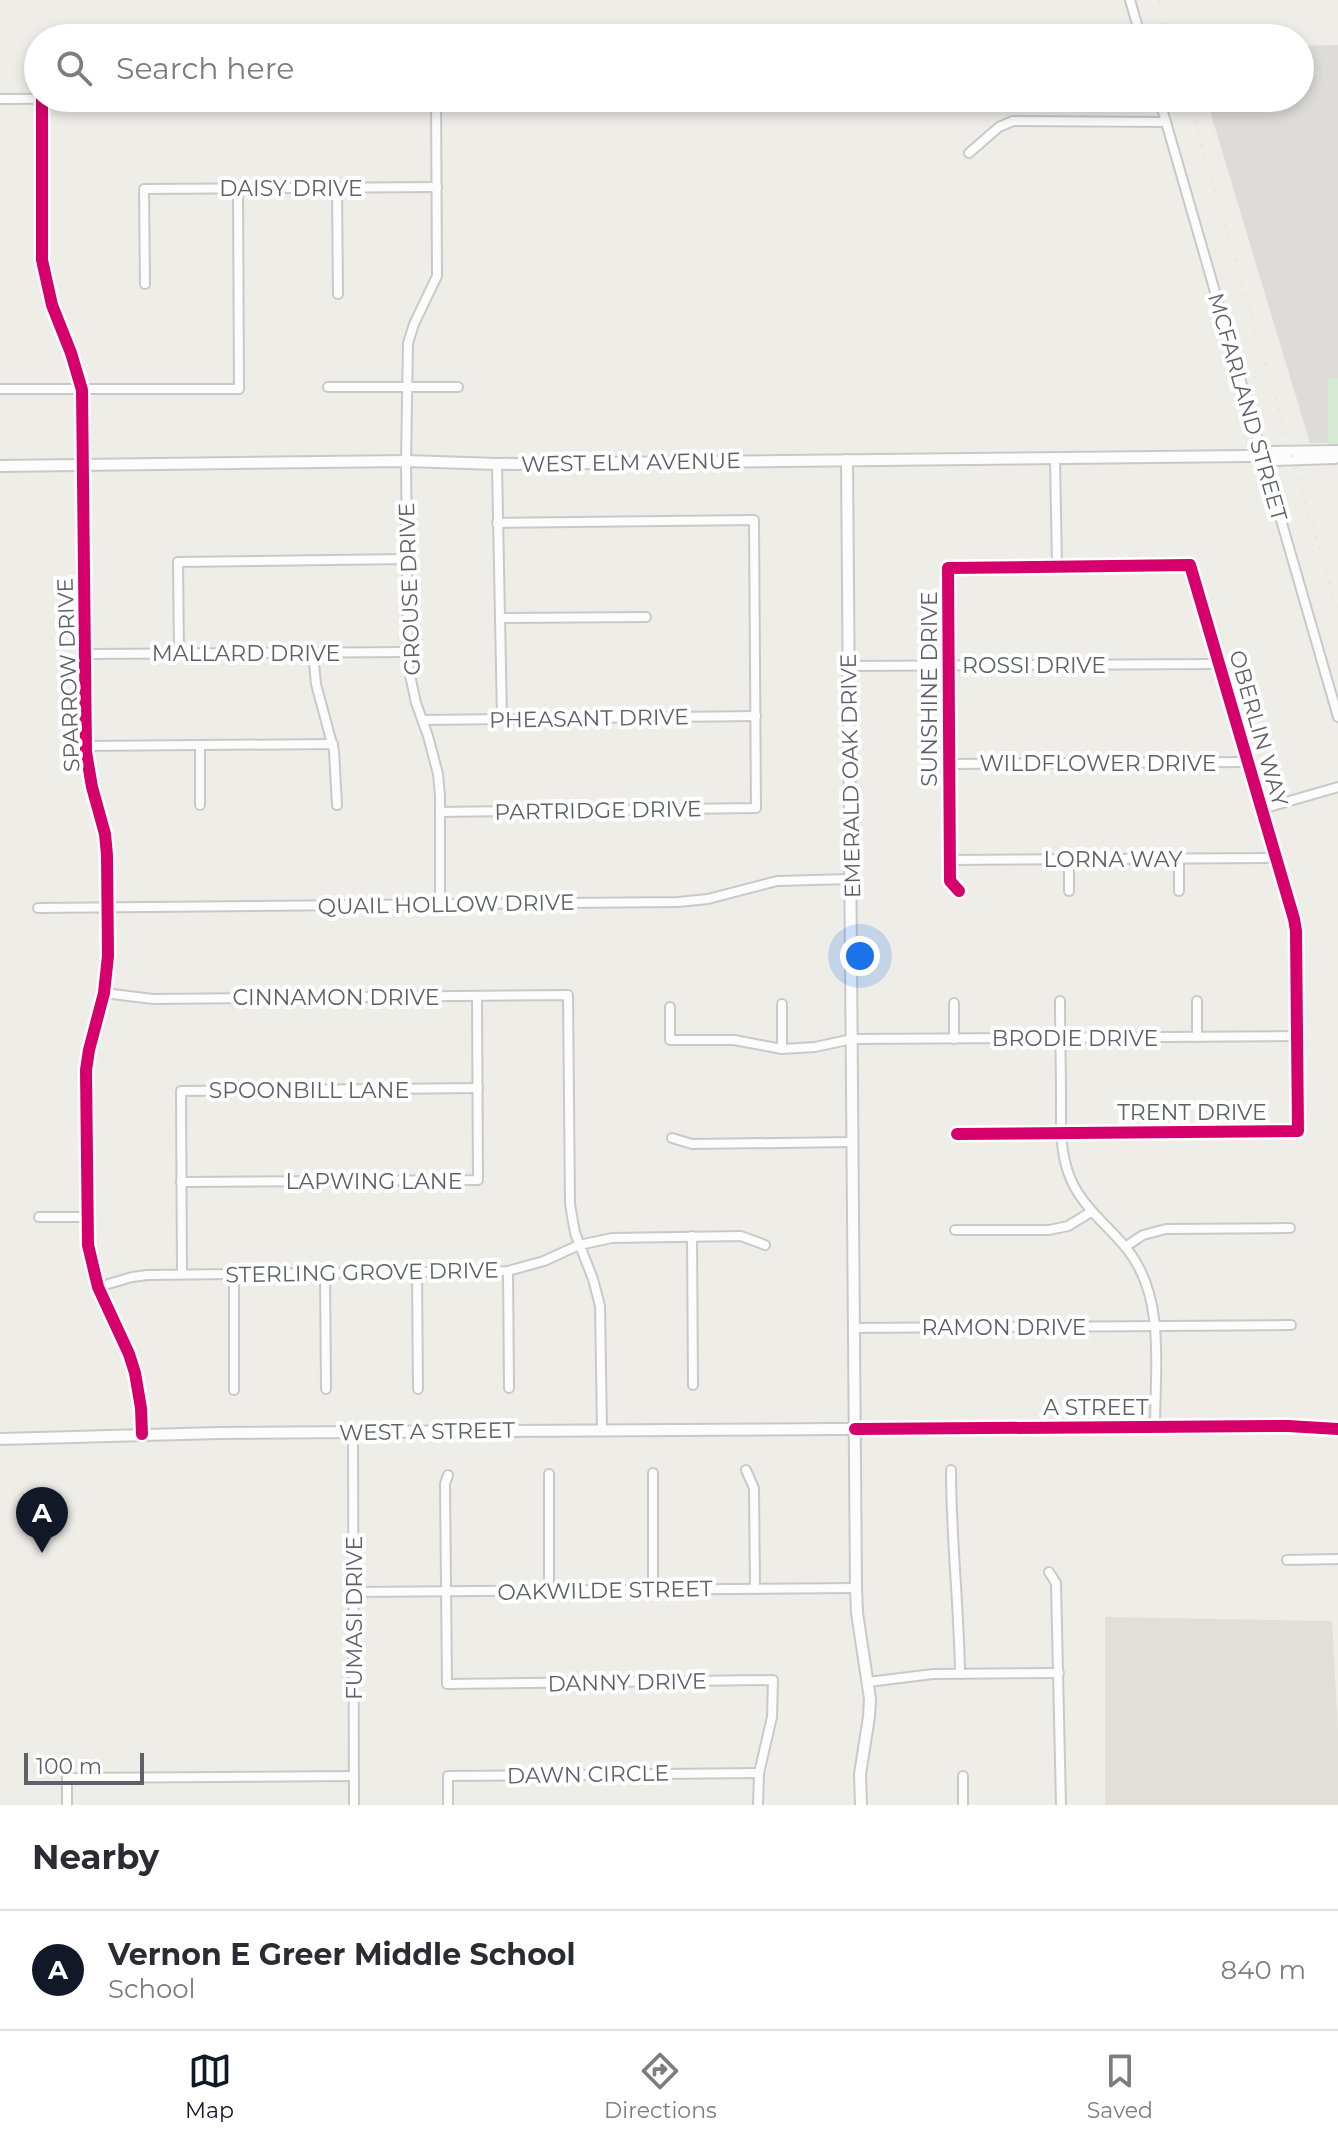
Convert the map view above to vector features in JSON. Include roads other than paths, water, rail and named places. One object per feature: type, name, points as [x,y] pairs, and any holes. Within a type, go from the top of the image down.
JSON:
[{"type":"street","points":[[1130,0],[1137,24]]},
{"type":"street","points":[[0,99],[24,99]]},
{"type":"street","name":"SPARROW DRIVE","points":[[42,112],[42,260],[52,305],[82,390],[86,746],[89,773],[105,834],[108,907],[104,993],[86,1070],[88,1245],[98,1287],[135,1373],[142,1434]]},
{"type":"street","name":"GROUSE DRIVE","points":[[436,112],[437,276],[408,343],[406,461],[408,652],[411,683],[438,774],[440,904]]},
{"type":"street","name":"MCFARLAND STREET","points":[[1163,112],[1338,717]]},
{"type":"street","points":[[969,153],[999,127],[1013,121],[1166,122]]},
{"type":"street","name":"DAISY DRIVE","points":[[145,284],[144,189],[437,187]]},
{"type":"street","points":[[0,389],[239,389],[238,188]]},
{"type":"street","points":[[337,188],[338,294]]},
{"type":"street","points":[[328,387],[458,387]]},
{"type":"street","points":[[1292,455],[1338,451]]},
{"type":"street","points":[[1292,455],[1338,458]]},
{"type":"street","name":"WEST ELM AVENUE","points":[[0,466],[1262,456],[1273,460],[1292,455]]},
{"type":"street","points":[[1055,458],[1057,566]]},
{"type":"street","name":"EMERALD OAK DRIVE","points":[[847,460],[856,1588],[868,1682],[869,1717],[860,1774],[861,1805]]},
{"type":"street","points":[[497,464],[502,719]]},
{"type":"street","points":[[497,523],[754,520],[756,716]]},
{"type":"street","points":[[179,653],[178,562],[407,559]]},
{"type":"street","name":"SUNSHINE DRIVE","points":[[959,891],[950,881],[948,568],[1190,565]]},
{"type":"street","name":"OBERLIN WAY","points":[[1190,565],[1289,903],[1296,931],[1296,962]]},
{"type":"street","points":[[501,618],[646,617]]},
{"type":"street","name":"MALLARD DRIVE","points":[[85,654],[408,652]]},
{"type":"street","points":[[313,653],[316,684],[333,744],[337,805]]},
{"type":"street","name":"ROSSI DRIVE","points":[[849,666],[1219,664]]},
{"type":"street","name":"PHEASANT DRIVE","points":[[422,720],[756,716]]},
{"type":"street","name":"PARTRIDGE DRIVE","points":[[440,812],[756,808],[756,716]]},
{"type":"street","points":[[86,746],[333,744]]},
{"type":"street","points":[[200,745],[200,805]]},
{"type":"street","name":"WILDFLOWER DRIVE","points":[[949,764],[1248,762]]},
{"type":"street","points":[[1262,809],[1338,787]]},
{"type":"street","name":"LORNA WAY","points":[[950,860],[1276,858]]},
{"type":"street","points":[[1179,859],[1179,891]]},
{"type":"street","points":[[1069,860],[1069,891]]},
{"type":"street","name":"QUAIL HOLLOW DRIVE","points":[[38,908],[691,901],[777,881],[851,879]]},
{"type":"street","name":"TRENT DRIVE","points":[[1061,1133],[1298,1131],[1296,962]]},
{"type":"street","name":"CINNAMON DRIVE","points":[[104,993],[153,999],[568,995],[570,1204],[579,1245]]},
{"type":"street","name":"LAPWING LANE","points":[[181,1182],[478,1180],[477,996]]},
{"type":"street","points":[[1060,1001],[1064,1159],[1082,1201],[1125,1247],[1147,1284],[1155,1326],[1155,1427]]},
{"type":"street","points":[[1197,1001],[1197,1037]]},
{"type":"street","points":[[954,1003],[954,1039]]},
{"type":"street","points":[[782,1004],[782,1049]]},
{"type":"street","name":"BRODIE DRIVE","points":[[670,1007],[670,1040],[734,1040],[782,1049],[815,1047],[852,1039],[1297,1036]]},
{"type":"street","name":"SPOONBILL LANE","points":[[182,1274],[181,1091],[478,1088]]},
{"type":"street","points":[[957,1134],[1061,1133]]},
{"type":"street","points":[[672,1138],[692,1144],[853,1142]]},
{"type":"street","points":[[955,1230],[1059,1229],[1091,1212]]},
{"type":"street","points":[[39,1217],[87,1217]]},
{"type":"street","points":[[1125,1247],[1143,1235],[1166,1229],[1290,1228]]},
{"type":"street","points":[[692,1236],[693,1385]]},
{"type":"street","name":"STERLING GROVE DRIVE","points":[[98,1287],[132,1277],[182,1274],[508,1271],[544,1261],[579,1245],[612,1238],[741,1236],[765,1245]]},
{"type":"street","points":[[579,1245],[600,1306],[602,1430]]},
{"type":"street","points":[[508,1271],[509,1388]]},
{"type":"street","points":[[417,1272],[418,1389]]},
{"type":"street","points":[[325,1273],[326,1389]]},
{"type":"street","points":[[234,1274],[234,1390]]},
{"type":"street","name":"RAMON DRIVE","points":[[854,1328],[1291,1325]]},
{"type":"street","name":"A STREET","points":[[855,1429],[1288,1426],[1338,1429]]},
{"type":"street","name":"WEST A STREET","points":[[0,1439],[142,1434],[855,1429]]},
{"type":"street","name":"FUMASI DRIVE","points":[[353,1432],[354,1805]]},
{"type":"street","points":[[746,1470],[754,1488],[755,1589]]},
{"type":"street","points":[[951,1470],[960,1674]]},
{"type":"street","points":[[653,1473],[653,1590]]},
{"type":"street","points":[[549,1474],[549,1591]]},
{"type":"street","points":[[447,1591],[445,1484],[448,1475]]},
{"type":"street","points":[[1287,1560],[1338,1559]]},
{"type":"street","points":[[1049,1572],[1056,1583],[1061,1805]]},
{"type":"street","name":"OAKWILDE STREET","points":[[353,1592],[856,1588]]},
{"type":"street","name":"DANNY DRIVE","points":[[447,1591],[447,1684],[773,1680],[772,1717],[759,1773],[758,1805]]},
{"type":"street","points":[[868,1682],[904,1676],[1059,1673]]},
{"type":"street","name":"DAWN CIRCLE","points":[[448,1805],[448,1776],[759,1773]]},
{"type":"street","points":[[67,1805],[67,1778],[354,1776]]},
{"type":"street","points":[[963,1776],[963,1805]]},
{"type":"railway","points":[[1159,0],[1166,24]]},
{"type":"railway","points":[[1192,112],[1338,613]]},
{"type":"place","name":"Vernon E Greer Middle School","points":[[42,1553]]}]
